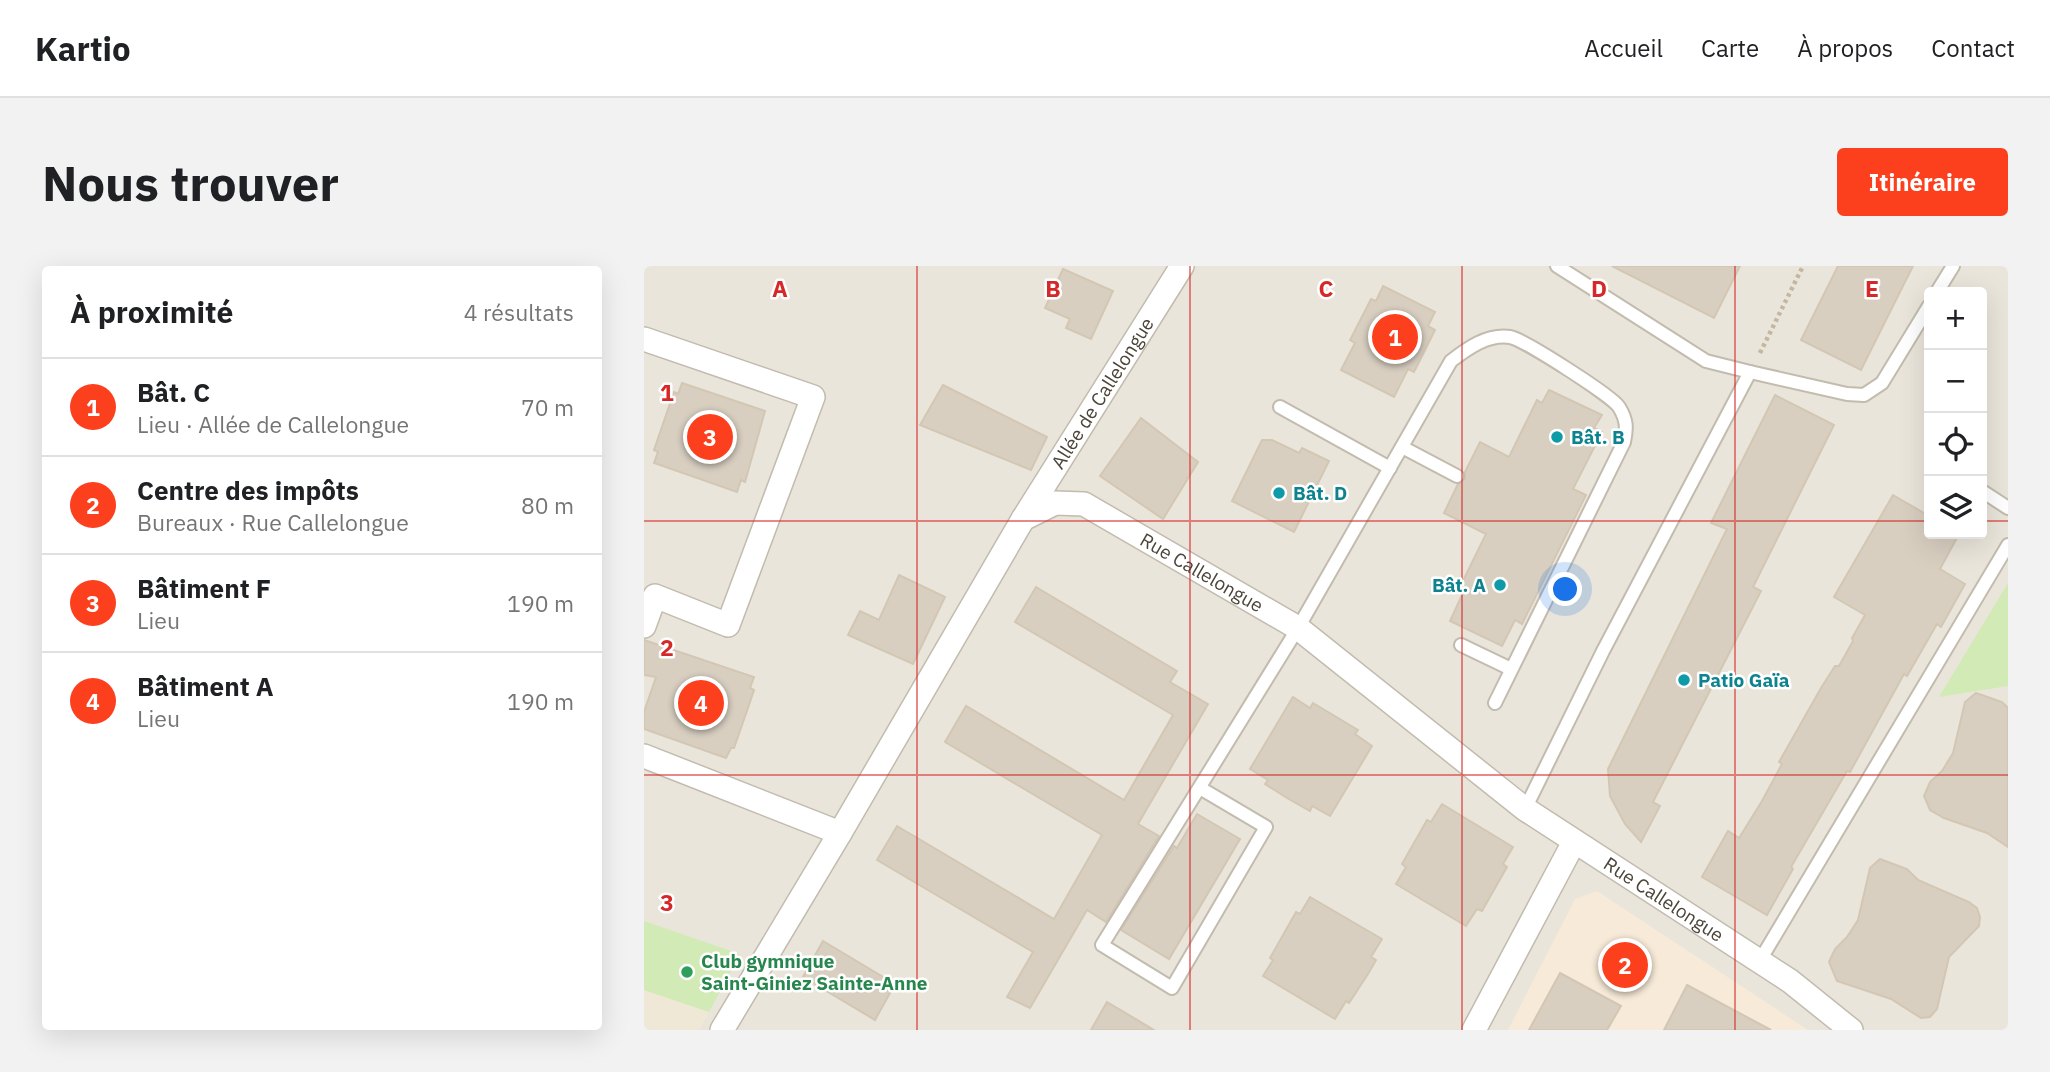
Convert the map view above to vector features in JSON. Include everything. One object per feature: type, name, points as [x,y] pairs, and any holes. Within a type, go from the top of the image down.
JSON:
[{"type":"street","name":"Allée de Callelongue","points":[[1023,519],[1182,266]]},
{"type":"street","points":[[644,339],[813,397],[728,625],[655,596],[644,626]]},
{"type":"street","name":"Rue Callelongue","points":[[1023,519],[1055,503],[1084,503],[1298,628],[1525,809],[1790,981],[1851,1030]]},
{"type":"street","points":[[722,1030],[1023,519]]},
{"type":"street","points":[[644,756],[840,833]]},
{"type":"street","points":[[1474,1030],[1574,842]]},
{"type":"lane","points":[[1557,266],[1706,361],[1864,395],[1882,383],[1924,314]]},
{"type":"lane","points":[[1940,287],[1953,266]]},
{"type":"lane","points":[[1200,788],[1266,827],[1172,988],[1101,945],[1298,628],[1451,361],[1470,346],[1491,338],[1511,337],[1555,361],[1617,404],[1627,424],[1624,442],[1494,703]]},
{"type":"lane","points":[[1525,809],[1603,651],[1750,372]]},
{"type":"lane","points":[[1280,407],[1390,468]]},
{"type":"lane","points":[[1402,447],[1457,476]]},
{"type":"lane","points":[[1987,494],[2008,508]]},
{"type":"lane","points":[[1759,962],[2008,545]]},
{"type":"lane","points":[[1461,645],[1511,669]]},
{"type":"path","points":[[1750,372],[1803,266]]},
{"type":"shaded area","points":[[644,266],[2008,266],[2008,1030],[644,1030]]},
{"type":"shaded area","points":[[1597,891],[1808,1030],[1508,1030],[1575,899]]},
{"type":"shaded area","points":[[644,990],[709,1012],[699,1030],[644,1030]]},
{"type":"green space","points":[[2008,583],[2008,686],[1939,697]]},
{"type":"green space","name":"Club gymnique Saint-Giniez Sainte-Anne","points":[[644,921],[740,954],[709,1012],[644,990]]},
{"type":"building","points":[[1612,266],[1740,266],[1714,318]]},
{"type":"building","points":[[1838,266],[1913,266],[1861,370],[1801,340]]},
{"type":"building","points":[[1063,269],[1113,291],[1091,339],[1066,328],[1070,319],[1045,308]]},
{"type":"building","points":[[1383,286],[1435,312],[1428,326],[1435,330],[1414,372],[1408,369],[1394,397],[1341,370],[1355,343],[1350,340],[1371,299],[1376,301]]},
{"type":"building","points":[[682,383],[765,411],[745,482],[741,480],[737,492],[654,463],[658,452],[654,450],[674,392],[678,394]]},
{"type":"building","points":[[943,385],[1047,437],[1031,470],[920,425]]},
{"type":"building","points":[[1549,390],[1602,415],[1594,428],[1602,432],[1573,489],[1586,495],[1522,624],[1515,620],[1502,646],[1450,621],[1463,593],[1458,591],[1486,534],[1444,513],[1458,484],[1465,479],[1465,472],[1480,442],[1509,457],[1537,400],[1542,403]]},
{"type":"building","points":[[1775,395],[1834,425],[1753,587],[1761,591],[1653,802],[1660,806],[1641,842],[1625,824],[1610,796],[1608,769],[1727,529],[1711,523]]},
{"type":"building","points":[[1141,418],[1198,462],[1163,519],[1100,476]]},
{"type":"building","name":"Bât. D","points":[[1262,440],[1272,440],[1299,453],[1302,448],[1329,461],[1294,532],[1232,501]]},
{"type":"building","points":[[1893,495],[1924,513],[1924,539],[1956,539],[1940,569],[1965,584],[1941,627],[1937,624],[1907,676],[1904,674],[1850,772],[1847,771],[1791,867],[1793,869],[1767,915],[1702,877],[1728,831],[1739,838],[1762,801],[1782,764],[1779,762],[1821,688],[1835,666],[1839,666],[1853,641],[1852,638],[1865,615],[1834,597]]},
{"type":"building","points":[[899,575],[945,597],[913,664],[848,635],[860,611],[879,620]]},
{"type":"building","points":[[1036,587],[1177,671],[1170,682],[1208,704],[1138,824],[1159,836],[1106,922],[1087,910],[1030,1008],[1007,997],[1033,952],[877,860],[897,826],[1054,919],[1102,835],[945,742],[966,706],[1124,800],[1173,715],[1015,622]]},
{"type":"building","points":[[644,640],[754,677],[750,688],[754,690],[749,705],[734,748],[731,748],[726,758],[644,729],[644,712],[656,677],[644,675]]},
{"type":"building","points":[[1976,693],[2002,702],[2008,708],[2008,847],[1987,833],[1944,818],[1930,810],[1924,796],[1930,782],[1942,771],[1953,753],[1965,702]]},
{"type":"building","points":[[1293,697],[1310,708],[1313,703],[1358,730],[1355,734],[1372,746],[1330,816],[1312,806],[1310,811],[1287,798],[1265,784],[1268,780],[1250,769]]},
{"type":"building","points":[[1442,804],[1513,847],[1503,864],[1507,867],[1482,911],[1477,909],[1466,926],[1396,884],[1406,867],[1402,864],[1427,820],[1431,822]]},
{"type":"building","points":[[1197,814],[1240,839],[1169,959],[1121,930]]},
{"type":"building","points":[[1880,859],[1907,869],[1918,880],[1969,902],[1977,908],[1980,917],[1979,926],[1949,957],[1937,1009],[1930,1017],[1921,1018],[1891,999],[1837,981],[1829,962],[1835,949],[1858,920],[1870,868]]},
{"type":"building","points":[[1310,897],[1382,939],[1371,957],[1376,960],[1368,974],[1335,1019],[1263,976],[1296,912],[1300,914]]},
{"type":"building","points":[[823,941],[895,984],[875,1020],[803,977]]},
{"type":"building","points":[[1560,973],[1621,1006],[1607,1030],[1529,1030]]},
{"type":"building","points":[[1687,985],[1771,1030],[1664,1030]]},
{"type":"building","points":[[1107,1002],[1154,1030],[1091,1030]]},
{"type":"place","name":"Bât. C","points":[[1395,337]]},
{"type":"place","name":"Bâtiment F","points":[[710,437]]},
{"type":"place","name":"Bât. B","points":[[1557,437]]},
{"type":"place","name":"Bât. D","points":[[1279,493]]},
{"type":"place","name":"Bât. A","points":[[1500,585]]},
{"type":"place","name":"Patio Gaïa","points":[[1684,680]]},
{"type":"place","name":"Bâtiment A","points":[[701,703]]},
{"type":"place","name":"Centre des impôts","points":[[1625,965]]},
{"type":"place","name":"Club gymnique Saint-Giniez Sainte-Anne","points":[[687,972]]}]
